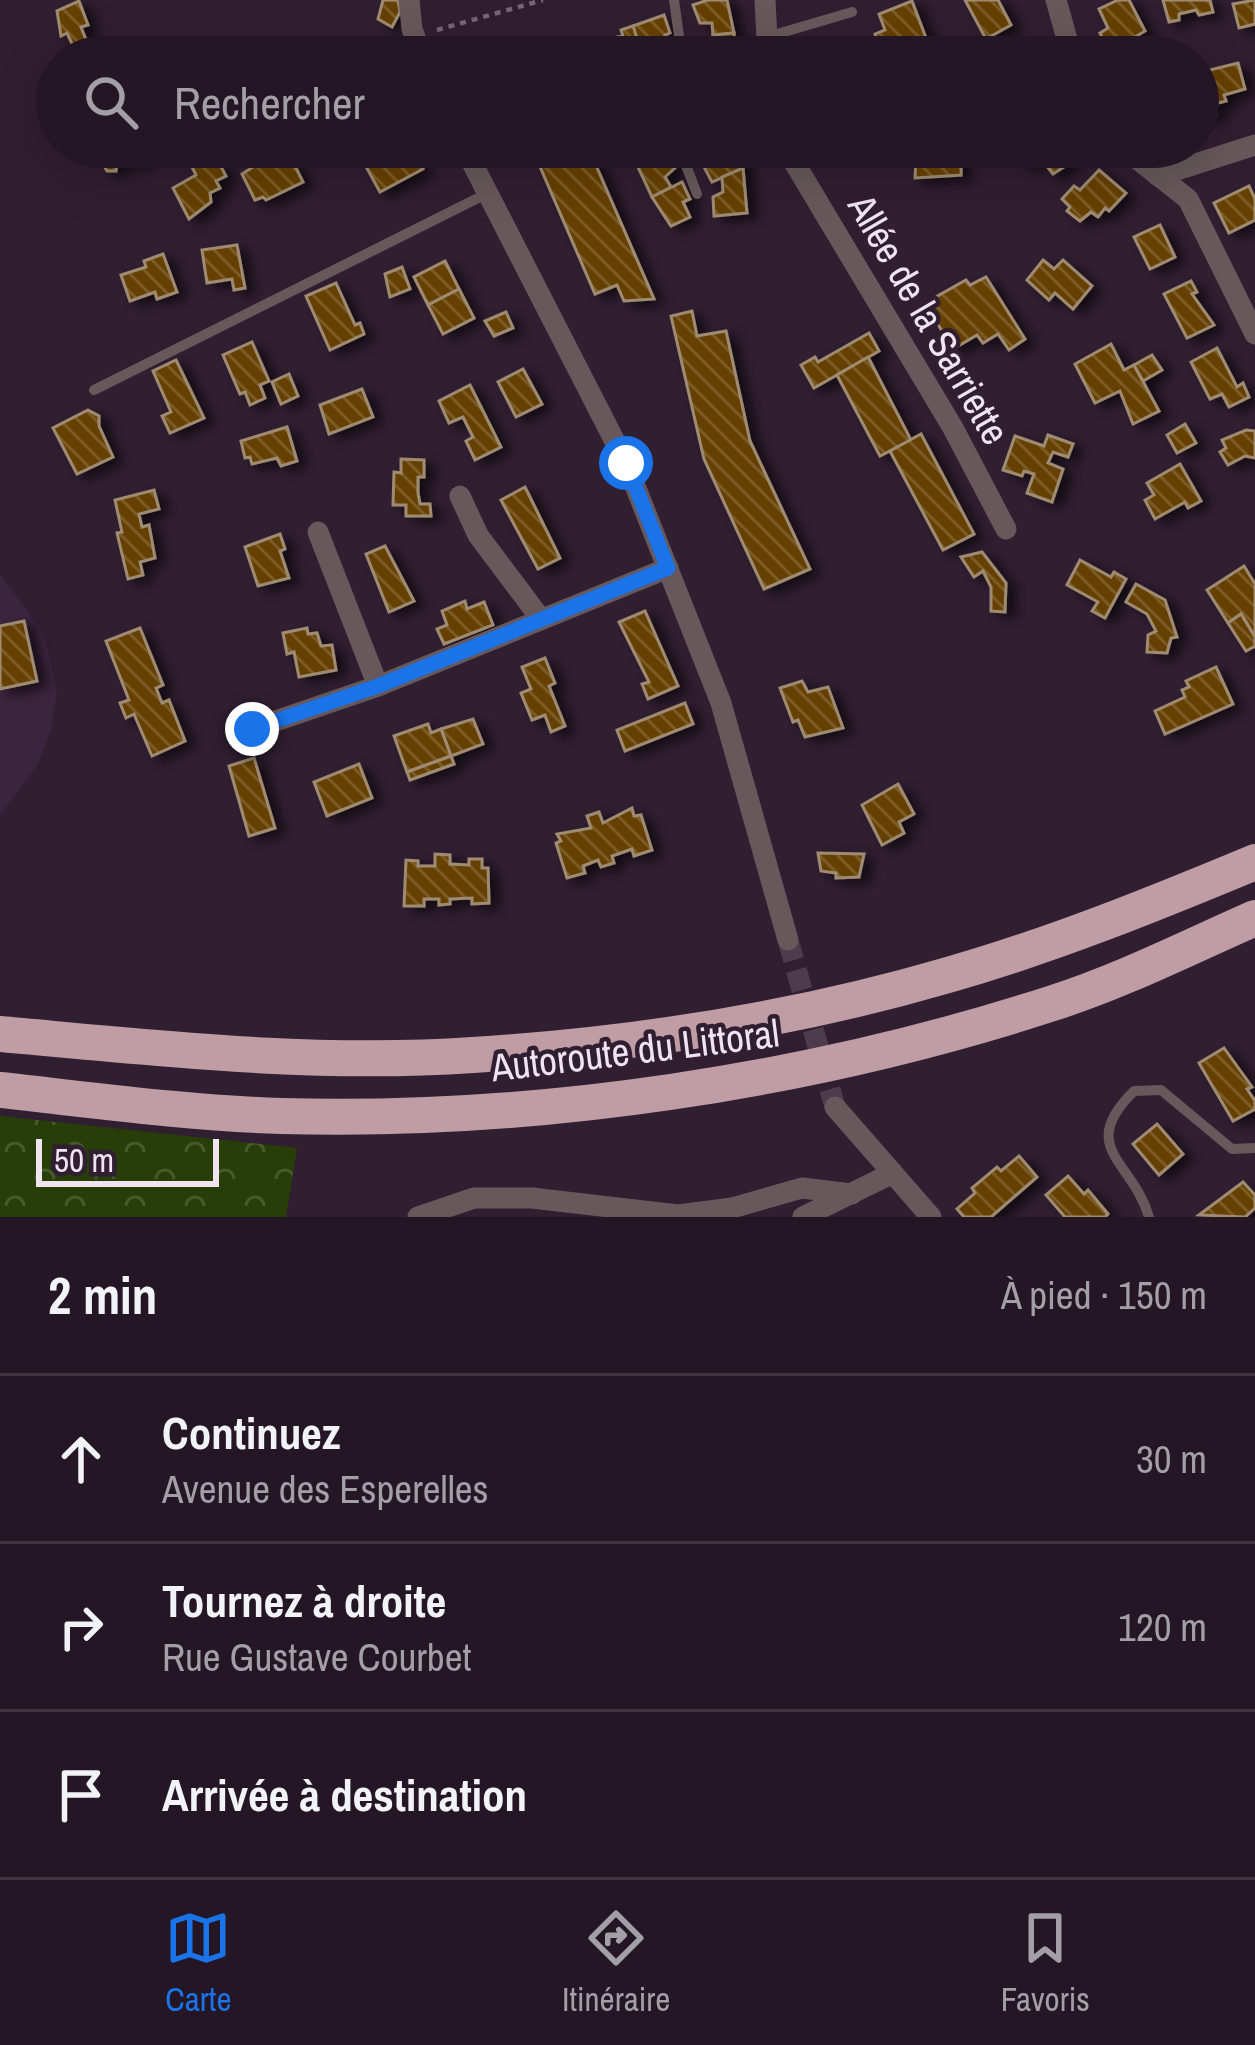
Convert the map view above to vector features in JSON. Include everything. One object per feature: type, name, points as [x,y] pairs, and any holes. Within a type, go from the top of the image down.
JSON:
[{"type":"highway","name":"Autoroute du Littoral","points":[[0,1034],[296,1056],[469,1056],[624,1041],[761,1019],[947,976],[1114,920],[1255,862]]},
{"type":"highway","name":"Autoroute du Littoral","points":[[0,1090],[304,1116],[485,1112],[770,1078],[919,1044],[1059,1002],[1255,918]]},
{"type":"street","points":[[409,0],[416,36]]},
{"type":"street","points":[[765,0],[767,36]]},
{"type":"street","points":[[1056,0],[1066,36]]},
{"type":"street","points":[[1219,157],[1255,145]]},
{"type":"street","points":[[475,168],[626,463],[722,703],[788,940]]},
{"type":"street","name":"Allée de la Sarriette","points":[[798,168],[953,428],[1006,529]]},
{"type":"street","points":[[1148,168],[1188,200],[1255,334]]},
{"type":"street","points":[[1158,176],[1183,168]]},
{"type":"street","points":[[460,496],[478,535],[541,619]]},
{"type":"street","points":[[318,532],[378,686]]},
{"type":"street","points":[[252,729],[378,686],[668,568]]},
{"type":"street","points":[[836,1107],[931,1217]]},
{"type":"street","points":[[803,1217],[893,1173]]},
{"type":"street","points":[[418,1217],[474,1198],[532,1198],[677,1215],[732,1208],[802,1188],[852,1194]]},
{"type":"lane","points":[[674,0],[679,36]]},
{"type":"lane","points":[[794,36],[852,12]]},
{"type":"lane","points":[[687,168],[697,194]]},
{"type":"lane","points":[[94,390],[488,193]]},
{"type":"lane","points":[[1149,1217],[1108,1144],[1112,1113],[1135,1091],[1161,1090],[1232,1149],[1255,1148]]},
{"type":"path","points":[[447,36],[543,0]]},
{"type":"shaded area","points":[[0,574],[43,632],[57,689],[52,728],[38,764],[0,815]]},
{"type":"green space","points":[[0,1116],[297,1148],[286,1217],[0,1217]]},
{"type":"building","points":[[383,0],[398,0],[400,12],[392,27],[378,19]]},
{"type":"building","points":[[727,0],[734,33],[713,35],[712,23],[700,23],[693,5]]},
{"type":"building","points":[[965,0],[998,0],[1011,25],[984,36]]},
{"type":"building","points":[[1129,0],[1145,31],[1137,36],[1102,36],[1108,28],[1099,9]]},
{"type":"building","points":[[1163,0],[1210,0],[1213,12],[1199,15],[1196,10],[1169,22]]},
{"type":"building","points":[[1255,0],[1255,24],[1239,28],[1233,4]]},
{"type":"building","points":[[79,1],[88,25],[81,27],[84,36],[61,36],[57,11]]},
{"type":"building","points":[[912,1],[925,36],[876,36],[885,30],[879,14]]},
{"type":"building","points":[[664,15],[670,33],[636,36],[633,26]]},
{"type":"building","points":[[633,26],[636,36],[623,36],[621,30]]},
{"type":"building","points":[[1238,63],[1245,89],[1224,95],[1226,101],[1219,103],[1219,68]]},
{"type":"building","points":[[192,168],[222,168],[226,176],[216,181],[220,188],[210,193],[211,202],[189,219],[173,188],[196,175]]},
{"type":"building","points":[[251,168],[296,168],[303,182],[266,200],[255,200],[242,174]]},
{"type":"building","points":[[367,168],[422,168],[423,169],[380,192]]},
{"type":"building","points":[[541,168],[597,168],[654,299],[624,301],[617,285],[595,294]]},
{"type":"building","points":[[638,168],[675,168],[665,177],[671,187],[652,197]]},
{"type":"building","points":[[705,168],[743,168],[712,182]]},
{"type":"building","points":[[743,168],[747,213],[714,216],[713,197],[723,192],[722,177]]},
{"type":"building","points":[[916,168],[961,168],[961,175],[915,178]]},
{"type":"building","points":[[1099,170],[1126,193],[1109,211],[1105,208],[1098,217],[1091,212],[1080,221],[1067,211],[1070,207],[1062,199],[1074,186],[1080,190]]},
{"type":"building","points":[[682,182],[690,199],[683,202],[690,217],[671,226],[652,197]]},
{"type":"building","points":[[1249,186],[1255,199],[1255,220],[1229,233],[1214,203]]},
{"type":"building","points":[[1160,225],[1175,257],[1150,269],[1134,237]]},
{"type":"building","points":[[237,245],[245,288],[234,290],[232,279],[207,283],[202,250]]},
{"type":"building","points":[[163,254],[177,292],[157,299],[155,292],[130,301],[121,275],[146,267],[144,261]]},
{"type":"building","points":[[1043,260],[1054,269],[1063,260],[1092,286],[1073,309],[1055,293],[1049,300],[1027,280]]},
{"type":"building","points":[[445,261],[459,289],[428,305],[414,277]]},
{"type":"building","points":[[402,267],[410,289],[390,297],[385,274]]},
{"type":"building","points":[[986,277],[1025,339],[1009,350],[998,334],[983,343],[977,335],[953,349],[925,303],[966,280],[970,285]]},
{"type":"building","points":[[1191,281],[1197,292],[1192,294],[1214,325],[1187,338],[1164,294]]},
{"type":"building","points":[[336,283],[364,334],[330,350],[306,296]]},
{"type":"building","points":[[459,289],[474,318],[443,334],[428,305]]},
{"type":"building","points":[[692,311],[697,336],[726,331],[750,441],[810,569],[764,589],[704,459],[671,316]]},
{"type":"building","points":[[506,312],[513,328],[494,336],[485,321]]},
{"type":"building","points":[[869,333],[879,351],[814,388],[801,365],[815,357],[818,362]]},
{"type":"building","points":[[252,342],[269,381],[260,385],[265,398],[250,405],[223,355]]},
{"type":"building","points":[[1111,344],[1124,370],[1134,365],[1159,411],[1133,424],[1120,391],[1095,403],[1075,364]]},
{"type":"building","points":[[1217,348],[1237,387],[1243,383],[1249,397],[1229,407],[1222,394],[1210,399],[1191,362]]},
{"type":"building","points":[[1152,355],[1162,370],[1143,381],[1134,365]]},
{"type":"building","points":[[868,357],[911,440],[880,456],[837,375]]},
{"type":"building","points":[[176,360],[204,418],[170,433],[162,416],[171,412],[153,371]]},
{"type":"building","points":[[523,369],[542,404],[516,417],[498,382]]},
{"type":"building","points":[[289,374],[298,396],[281,404],[272,382]]},
{"type":"building","points":[[470,385],[501,447],[475,460],[466,441],[473,437],[463,417],[449,423],[439,401]]},
{"type":"building","points":[[362,389],[373,417],[329,434],[320,405]]},
{"type":"building","points":[[88,410],[99,416],[113,457],[77,474],[53,428]]},
{"type":"building","points":[[1185,424],[1196,443],[1177,453],[1167,435]]},
{"type":"building","points":[[287,427],[297,461],[281,466],[277,458],[252,464],[250,457],[245,458],[241,441]]},
{"type":"building","points":[[1255,431],[1255,458],[1245,456],[1228,465],[1220,452],[1226,448],[1222,440]]},
{"type":"building","points":[[921,434],[974,534],[943,550],[890,451]]},
{"type":"building","points":[[1048,435],[1073,444],[1068,457],[1053,452],[1048,463],[1063,469],[1052,502],[1027,493],[1034,474],[1003,470],[1015,436],[1044,446]]},
{"type":"building","points":[[401,459],[424,460],[418,493],[420,504],[430,504],[431,516],[406,516],[406,505],[393,505],[394,472],[401,473]]},
{"type":"building","points":[[1180,464],[1201,501],[1188,508],[1185,502],[1155,519],[1145,500],[1154,495],[1147,483]]},
{"type":"building","points":[[525,487],[560,558],[538,569],[501,500]]},
{"type":"building","points":[[154,490],[159,509],[139,514],[142,527],[149,525],[155,558],[140,562],[143,575],[128,579],[115,500]]},
{"type":"building","points":[[280,534],[289,578],[258,586],[245,547]]},
{"type":"building","points":[[385,546],[414,601],[389,612],[366,554]]},
{"type":"building","points":[[982,552],[1006,583],[1005,612],[991,611],[991,587],[983,571],[974,577],[961,557]]},
{"type":"building","points":[[1080,560],[1111,577],[1114,572],[1126,579],[1105,618],[1092,611],[1098,602],[1067,585]]},
{"type":"building","points":[[1244,566],[1255,584],[1255,637],[1241,614],[1228,623],[1207,590]]},
{"type":"building","points":[[1136,584],[1165,600],[1177,637],[1171,638],[1167,653],[1147,652],[1148,635],[1156,631],[1147,614],[1126,602]]},
{"type":"building","points":[[465,601],[467,609],[484,602],[493,625],[444,644],[437,629],[447,625],[442,611]]},
{"type":"building","points":[[645,611],[678,686],[648,699],[642,684],[649,682],[619,622]]},
{"type":"building","points":[[1241,614],[1255,637],[1255,646],[1246,651],[1228,623]]},
{"type":"building","points":[[24,621],[37,681],[0,689],[0,626]]},
{"type":"building","points":[[140,628],[163,685],[156,688],[162,703],[169,700],[185,741],[152,756],[134,714],[126,718],[120,703],[129,700],[106,641]]},
{"type":"building","points":[[307,628],[308,634],[317,633],[321,646],[332,645],[336,670],[299,677],[294,652],[287,654],[283,633]]},
{"type":"building","points":[[545,658],[555,683],[549,686],[565,726],[551,732],[545,715],[532,720],[521,693],[531,689],[522,667]]},
{"type":"building","points":[[1216,667],[1233,704],[1165,734],[1155,711],[1185,697],[1186,681]]},
{"type":"building","points":[[802,681],[808,692],[828,687],[843,728],[805,737],[798,720],[793,722],[780,688]]},
{"type":"building","points":[[685,703],[693,724],[625,751],[617,730]]},
{"type":"building","points":[[473,719],[483,744],[451,756],[441,729]]},
{"type":"building","points":[[428,724],[431,733],[441,729],[451,756],[407,772],[394,736]]},
{"type":"building","points":[[451,756],[454,764],[410,780],[407,772]]},
{"type":"building","points":[[254,758],[275,828],[249,836],[229,766]]},
{"type":"building","points":[[359,764],[372,798],[327,816],[314,782]]},
{"type":"building","points":[[898,784],[914,814],[899,822],[904,833],[882,845],[862,805]]},
{"type":"building","points":[[632,808],[634,816],[641,815],[652,850],[634,856],[632,849],[612,856],[614,863],[601,867],[598,860],[583,866],[585,873],[567,878],[557,834],[591,828],[587,816],[599,812],[603,823]]},
{"type":"building","points":[[818,853],[864,854],[859,877],[836,878],[836,873],[821,871]]},
{"type":"building","points":[[435,854],[450,855],[450,864],[469,865],[469,859],[482,859],[482,868],[488,868],[489,903],[472,904],[472,898],[439,905],[439,899],[424,899],[424,906],[404,906],[406,860],[435,866]]},
{"type":"building","points":[[1224,1048],[1252,1087],[1247,1089],[1255,1101],[1255,1109],[1233,1121],[1199,1063]]},
{"type":"building","points":[[1157,1124],[1183,1154],[1159,1175],[1133,1144]]},
{"type":"building","points":[[1019,1156],[1037,1177],[991,1217],[964,1217],[957,1209],[975,1193],[972,1188]]},
{"type":"building","points":[[1068,1176],[1084,1194],[1088,1190],[1108,1214],[1105,1217],[1065,1217],[1046,1195]]},
{"type":"building","points":[[1243,1182],[1255,1195],[1255,1208],[1245,1217],[1199,1215]]},
{"type":"tunnel","points":[[788,940],[835,1107]]},
{"type":"route","points":[[252,729],[378,686],[668,568],[626,463]]}]
